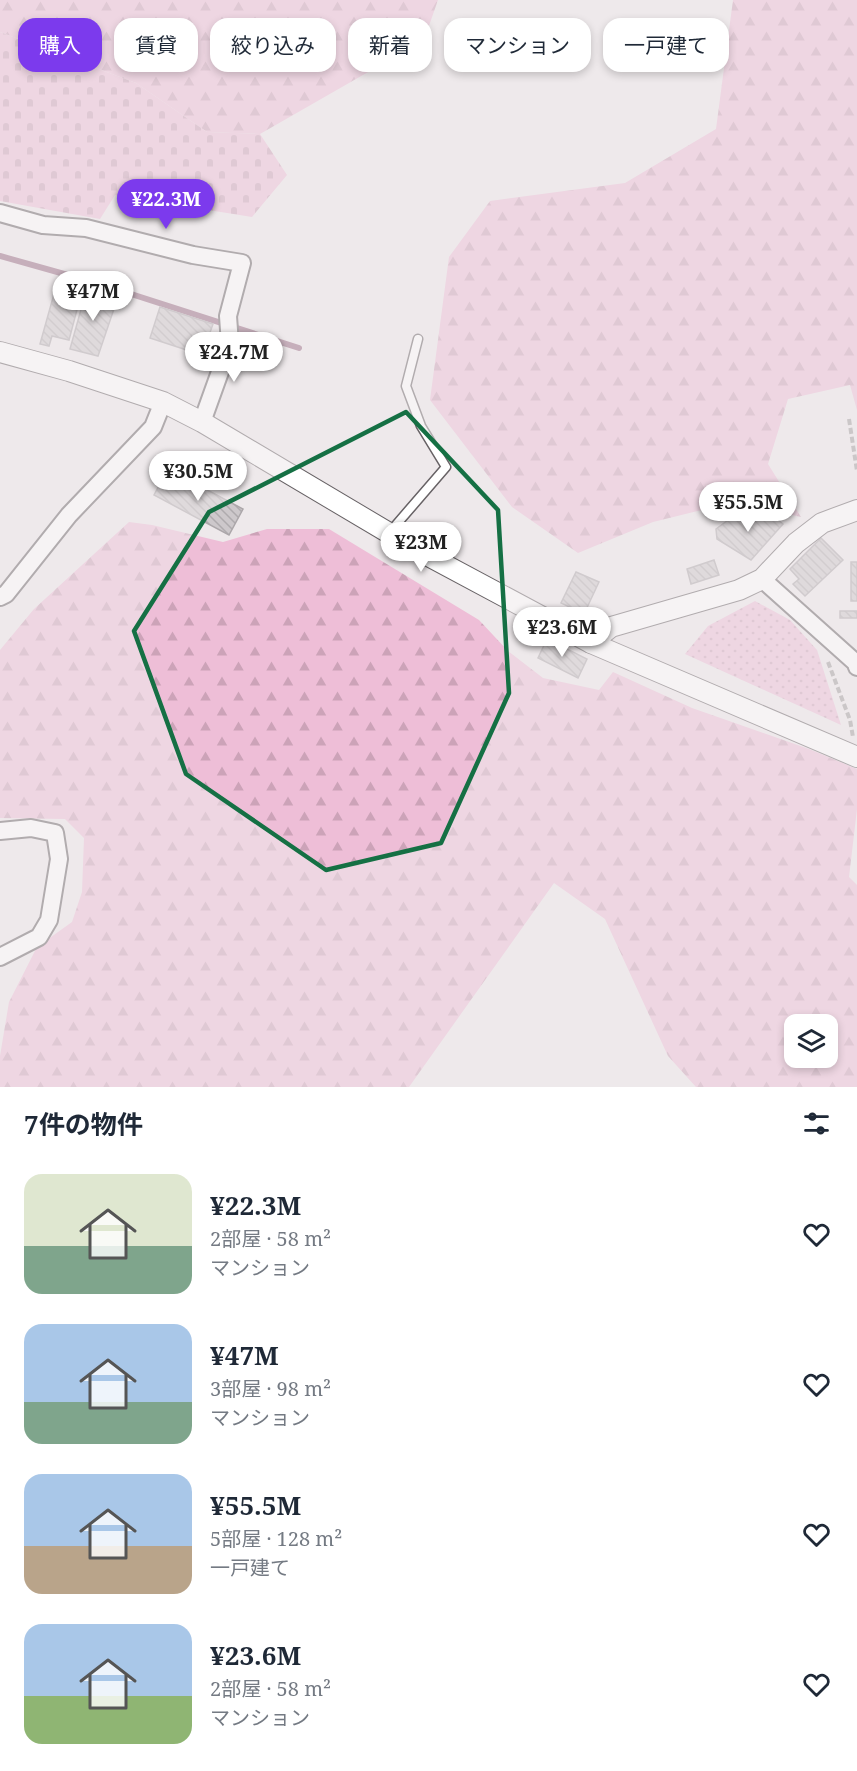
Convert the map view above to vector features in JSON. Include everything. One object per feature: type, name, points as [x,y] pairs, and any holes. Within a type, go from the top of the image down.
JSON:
[{"type":"street","points":[[0,213],[43,225],[86,228],[193,255],[242,263],[228,316],[230,344],[202,422]]},
{"type":"street","points":[[0,352],[69,371],[163,402],[202,422],[389,534],[591,643],[856,749]]},
{"type":"street","points":[[0,597],[6,594],[69,515],[153,427],[163,402]]},
{"type":"street","points":[[591,643],[610,627],[739,590],[762,579],[796,543],[822,523],[857,510]]},
{"type":"street","points":[[762,579],[857,667]]},
{"type":"street","points":[[0,831],[31,828],[55,833],[58,859],[49,920],[44,929],[39,937],[0,957]]},
{"type":"lane","points":[[389,534],[446,467],[421,426],[406,387],[418,339]]},
{"type":"path","points":[[849,419],[857,471]]},
{"type":"path","points":[[826,656],[850,720],[856,749]]},
{"type":"highlighted area","points":[[406,412],[498,510],[509,693],[441,843],[326,870],[186,774],[134,631],[209,512]]},
{"type":"green space","points":[[0,0],[438,0],[432,18],[348,18],[348,72],[368,72],[260,134],[207,132],[136,83],[102,70],[102,18],[18,18],[18,39],[0,32]]},
{"type":"green space","points":[[733,0],[857,0],[857,410],[850,385],[788,399],[768,464],[801,517],[734,502],[653,522],[578,553],[512,507],[430,400],[449,257],[490,201],[625,183],[716,129],[724,72],[729,72],[729,30]]},
{"type":"green space","points":[[0,32],[18,39],[18,72],[102,70],[136,83],[207,132],[260,134],[287,175],[252,217],[115,195],[100,219],[0,201]]},
{"type":"green space","points":[[129,522],[152,525],[223,542],[267,529],[329,529],[479,620],[508,651],[543,678],[599,690],[613,672],[692,708],[809,749],[857,769],[857,809],[849,877],[857,885],[857,1087],[696,1087],[668,1056],[605,919],[554,883],[409,1087],[0,1087],[0,1056],[9,1002],[37,947],[72,922],[82,892],[84,838],[65,819],[0,818],[0,650],[34,609]]},
{"type":"green space","points":[[755,601],[790,620],[817,650],[841,725],[685,654],[708,626]]},
{"type":"building","points":[[59,276],[84,283],[69,340],[52,336],[49,346],[40,344]]},
{"type":"building","points":[[87,288],[118,297],[98,356],[70,349]]},
{"type":"building","points":[[160,307],[213,324],[202,355],[150,338]]},
{"type":"building","points":[[168,469],[243,509],[229,535],[154,495]]},
{"type":"building","points":[[748,512],[778,520],[783,524],[751,560],[717,539],[716,529],[727,521]]},
{"type":"building","points":[[821,538],[843,560],[805,596],[793,584],[799,579],[790,569]]},
{"type":"building","points":[[714,560],[719,575],[691,584],[687,569]]},
{"type":"building","points":[[851,562],[857,562],[857,601],[851,601]]},
{"type":"building","points":[[576,572],[599,582],[584,614],[561,603]]},
{"type":"building","points":[[840,611],[857,611],[857,618],[840,618]]},
{"type":"building","points":[[547,639],[587,659],[578,678],[538,658]]},
{"type":"waterway","points":[[0,256],[100,284],[299,348]]}]
